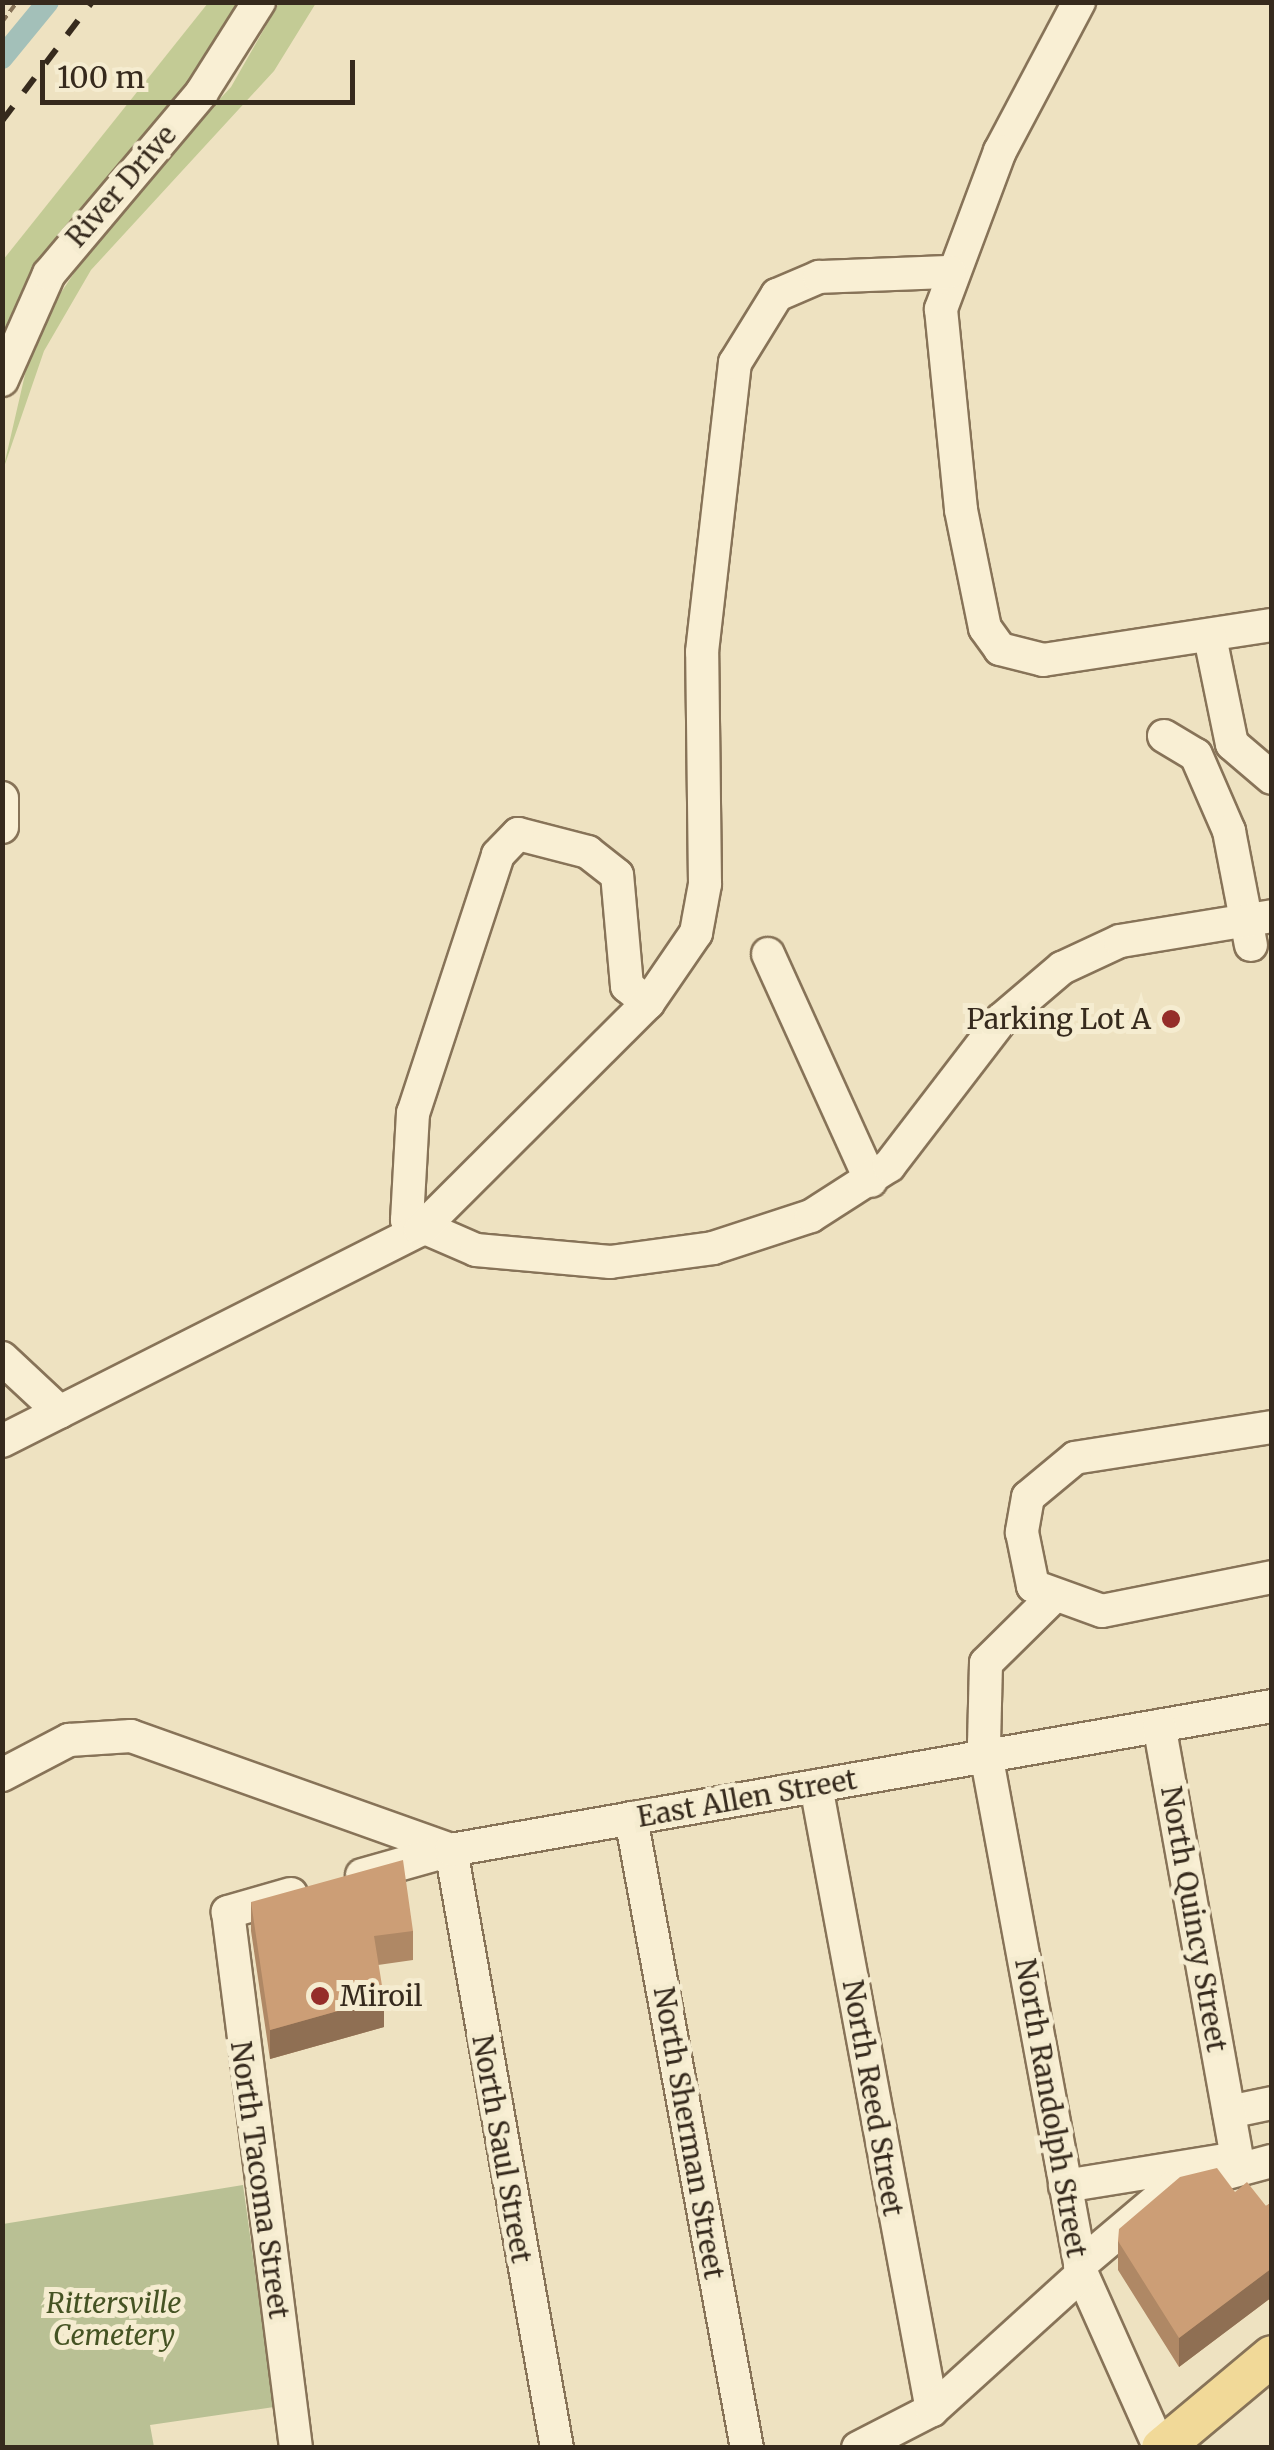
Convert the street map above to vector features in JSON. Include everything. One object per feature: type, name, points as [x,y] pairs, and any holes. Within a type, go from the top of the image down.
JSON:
[{"type":"main road","points":[[1161,2448],[1272,2356]]},
{"type":"street","name":"River Drive","points":[[2,380],[48,274],[202,92],[259,2]]},
{"type":"street","points":[[1079,2],[950,272],[941,349],[985,628],[1000,648],[1043,660],[1210,638],[1272,625]]},
{"type":"street","points":[[2,1441],[420,1230],[485,1175],[648,1003],[696,933],[705,884],[702,652],[734,364],[777,296],[819,277],[950,272]]},
{"type":"street","points":[[1210,638],[1232,744],[1272,778]]},
{"type":"street","points":[[648,1003],[627,986],[622,964],[617,875],[588,852],[518,834],[498,855],[413,1113],[404,1187],[408,1220],[420,1230],[476,1250],[610,1262],[765,1232],[871,1181],[1002,1019],[1062,968],[1120,942],[1256,927],[1229,831],[1196,755],[1164,736]]},
{"type":"street","points":[[2,798],[2,827]]},
{"type":"street","points":[[768,954],[871,1181]]},
{"type":"street","points":[[2,1358],[60,1412]]},
{"type":"street","points":[[1272,1427],[1075,1458],[1048,1472],[1028,1497],[1022,1532],[1032,1586],[1102,1611],[1272,1577]]},
{"type":"street","name":"North Randolph Street","points":[[1054,1597],[979,1677],[987,1756],[1081,2269],[1161,2448]]},
{"type":"street","name":"East Allen Street","points":[[228,1912],[452,1850],[1272,1706]]},
{"type":"street","name":"North Quincy Street","points":[[1065,2186],[1237,2158],[1158,1726]]},
{"type":"street","points":[[2,1775],[69,1740],[131,1736],[452,1850]]},
{"type":"street","name":"North Reed Street","points":[[816,1786],[932,2410]]},
{"type":"street","name":"North Sherman Street","points":[[631,1818],[747,2448]]},
{"type":"street","name":"North Saul Street","points":[[452,1850],[557,2448]]},
{"type":"street","name":"North Tacoma Street","points":[[228,1912],[296,2448]]},
{"type":"street","points":[[1229,2112],[1272,2104]]},
{"type":"street","points":[[858,2448],[932,2410],[1171,2188],[1272,2162]]},
{"type":"path","points":[[2,22],[17,2]]},
{"type":"green space","points":[[208,3],[250,3],[3,349],[3,260]]},
{"type":"green space","points":[[279,3],[316,3],[274,71],[91,270],[44,351],[3,470],[35,331],[118,208],[231,87]]},
{"type":"green space","name":"Rittersville Cemetery","points":[[243,2185],[274,2407],[150,2425],[154,2447],[3,2447],[3,2224]]},
{"type":"building","name":"Miroil","points":[[403,1860],[413,1931],[374,1936],[384,1998],[270,2030],[251,1902]]},
{"type":"building","points":[[1217,2168],[1235,2192],[1247,2182],[1266,2206],[1272,2202],[1272,2268],[1179,2338],[1118,2241],[1119,2229],[1180,2177]]},
{"type":"waterway","points":[[2,58],[48,2]]},
{"type":"railway","points":[[2,121],[92,2]]},
{"type":"place","name":"Parking Lot A","points":[[1171,1019]]},
{"type":"place","name":"Miroil","points":[[320,1996]]}]
